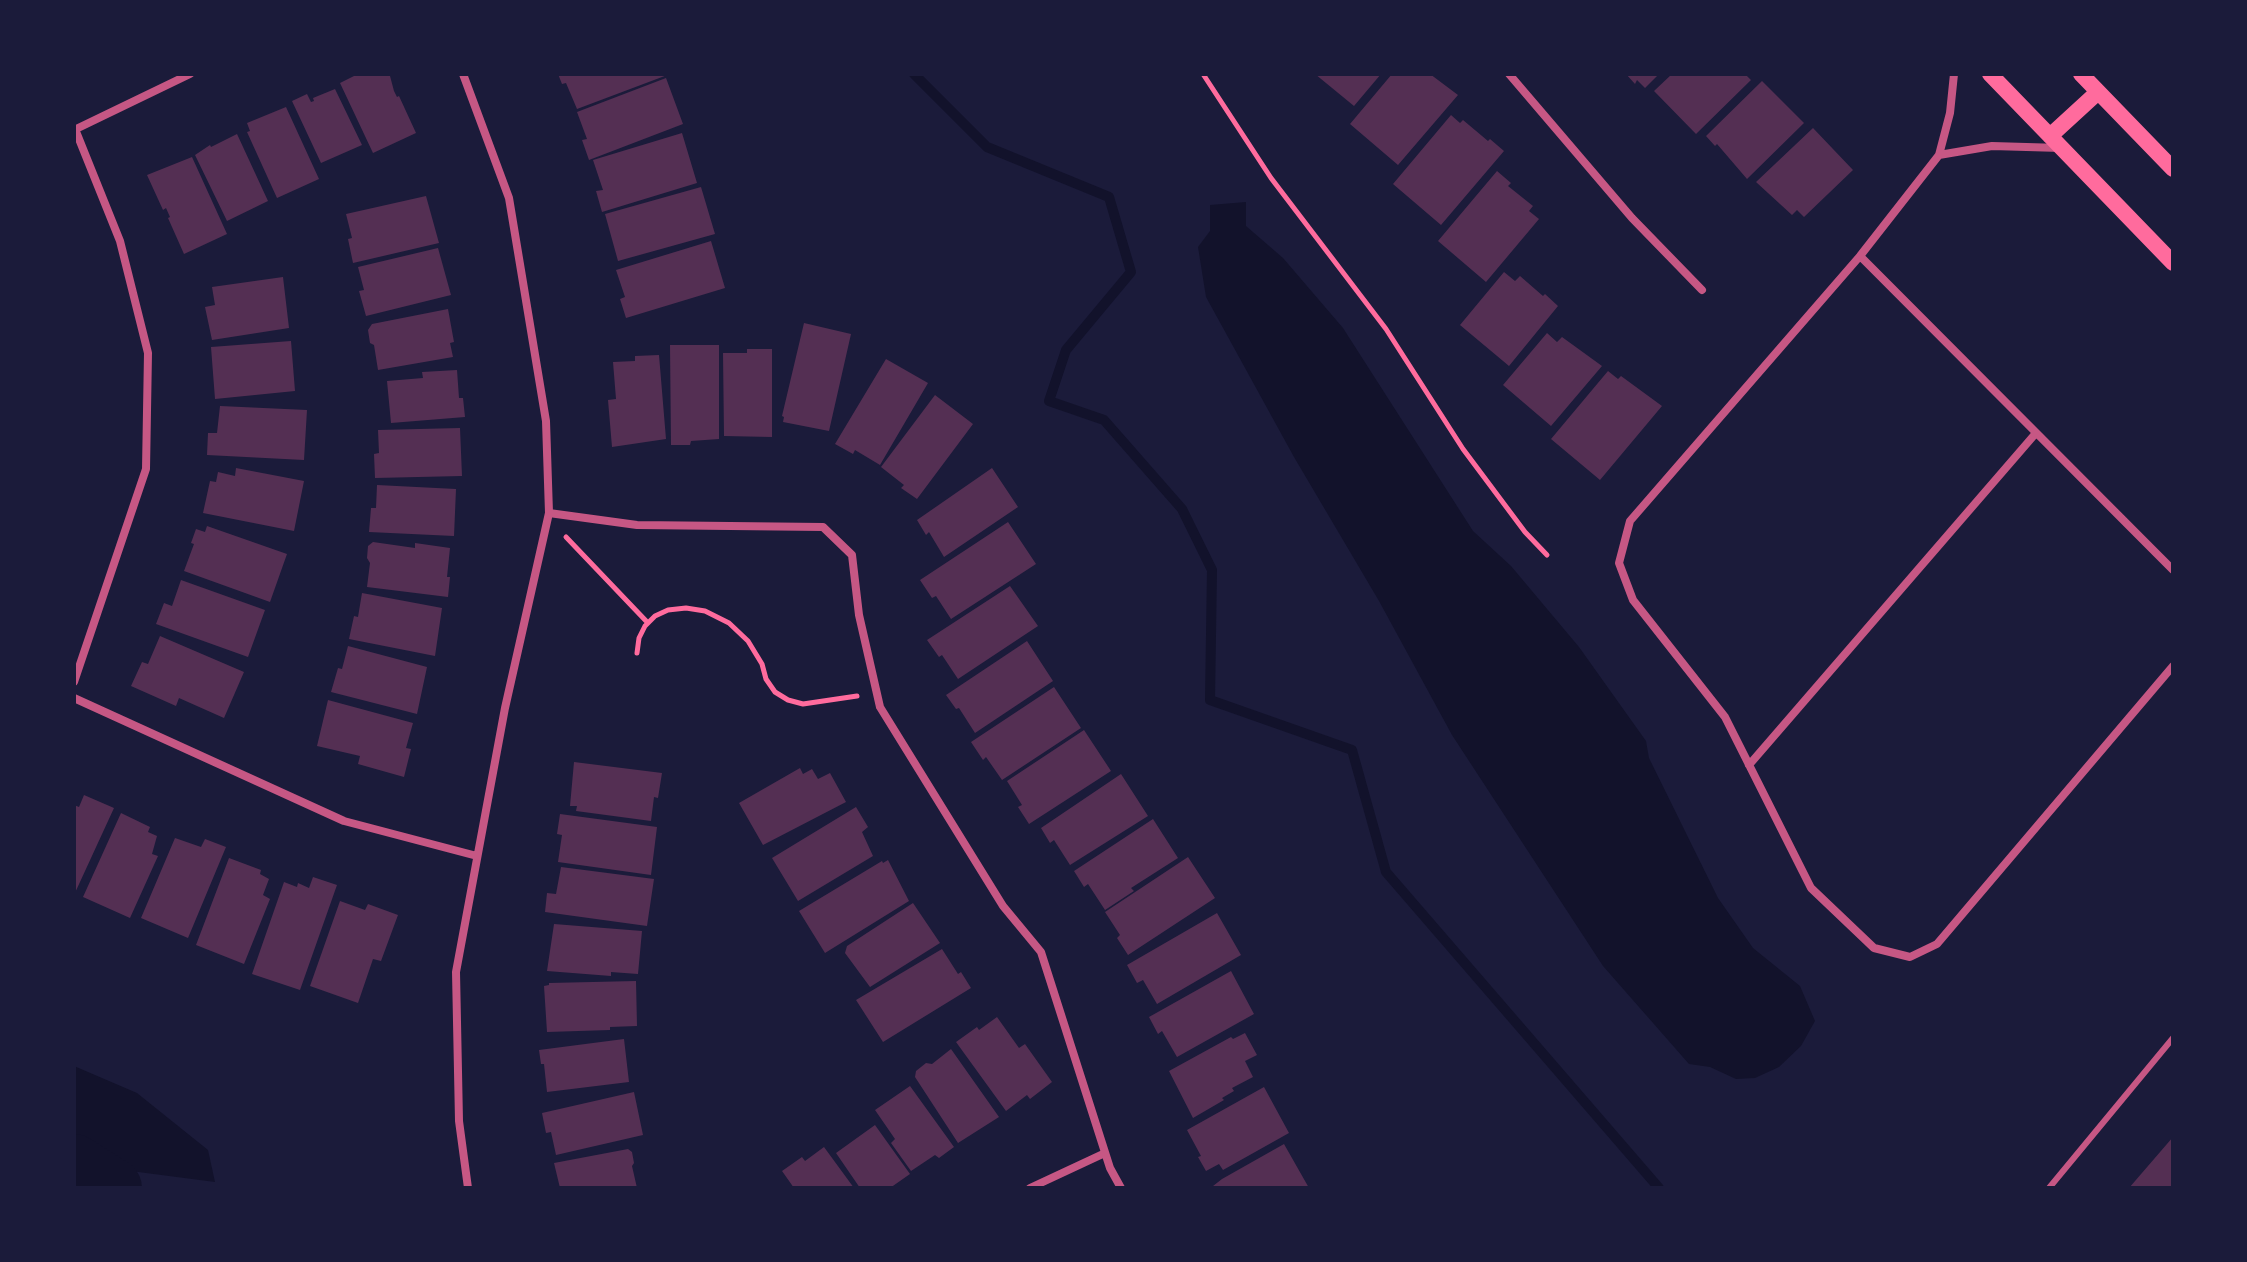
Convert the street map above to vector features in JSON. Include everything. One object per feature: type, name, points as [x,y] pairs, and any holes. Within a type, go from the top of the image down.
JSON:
[{"type":"main road","points":[[1990,74],[2173,263]]},
{"type":"main road","points":[[2081,74],[2173,169]]},
{"type":"main road","points":[[2056,142],[2098,92]]},
{"type":"street","points":[[74,682],[146,469],[148,353],[120,241],[74,129],[190,74]]},
{"type":"street","points":[[463,74],[509,198],[546,421],[549,513],[505,708],[456,972],[459,1121],[468,1188]]},
{"type":"street","points":[[1509,74],[1632,218],[1702,290]]},
{"type":"street","points":[[1954,74],[1950,113],[1939,155],[1860,256],[1630,521],[1619,563],[1633,600],[1725,717],[1811,888],[1874,948],[1910,957],[1937,944],[2173,666]]},
{"type":"street","points":[[1939,155],[1992,146],[2056,142]]},
{"type":"street","points":[[1860,256],[2173,570]]},
{"type":"street","points":[[1749,765],[2036,433]]},
{"type":"street","points":[[549,513],[637,525],[823,527],[852,555],[859,615],[880,707],[1003,906],[1041,952],[1105,1153],[1121,1188]]},
{"type":"street","points":[[74,698],[344,821],[477,856]]},
{"type":"street","points":[[1030,1188],[1105,1153]]},
{"type":"lane","points":[[2049,1188],[2173,1038]]},
{"type":"path","points":[[1203,74],[1271,178],[1386,329],[1463,449],[1525,532],[1547,555]]},
{"type":"path","points":[[549,513],[574,548],[648,623]]},
{"type":"path","points":[[637,653],[639,638],[655,616],[668,610],[686,608],[705,611],[729,623],[748,641],[762,664],[766,679],[775,692],[788,700],[803,704],[818,703],[876,692]]},
{"type":"shaded area","points":[[1246,202],[1246,226],[1283,258],[1343,328],[1473,531],[1511,566],[1579,647],[1646,741],[1649,758],[1718,898],[1753,948],[1800,986],[1815,1021],[1801,1046],[1779,1067],[1755,1078],[1736,1079],[1710,1067],[1689,1064],[1603,966],[1452,735],[1206,297],[1198,247],[1210,231],[1210,205]]},
{"type":"shaded area","points":[[74,1066],[137,1093],[208,1150],[215,1182],[123,1170],[74,1145]]},
{"type":"building","points":[[358,74],[392,74],[394,91],[416,133],[373,153],[340,83]]},
{"type":"building","points":[[558,74],[670,74],[577,109],[566,83],[562,84]]},
{"type":"building","points":[[1315,74],[1381,74],[1354,106]]},
{"type":"building","points":[[1392,74],[1430,74],[1458,95],[1398,165],[1350,124]]},
{"type":"building","points":[[1626,74],[1659,74],[1645,88],[1637,80],[1635,84]]},
{"type":"building","points":[[1672,74],[1745,74],[1751,80],[1696,134],[1654,91]]},
{"type":"building","points":[[666,78],[683,124],[589,160],[582,140],[587,139],[577,112]]},
{"type":"building","points":[[1762,81],[1804,123],[1747,179],[1717,144],[1715,146],[1706,136]]},
{"type":"building","points":[[335,89],[362,145],[321,163],[292,101],[307,94],[311,102],[313,98]]},
{"type":"building","points":[[286,107],[319,179],[277,198],[247,132],[250,131],[247,123]]},
{"type":"building","points":[[1451,115],[1460,123],[1463,120],[1504,151],[1441,225],[1393,184]]},
{"type":"building","points":[[1813,128],[1853,170],[1804,217],[1797,210],[1792,215],[1756,182]]},
{"type":"building","points":[[682,133],[697,183],[602,212],[596,191],[603,190],[593,160]]},
{"type":"building","points":[[237,134],[268,201],[227,221],[195,155]]},
{"type":"building","points":[[192,157],[227,234],[184,254],[166,208],[163,210],[147,175]]},
{"type":"building","points":[[1497,171],[1511,183],[1508,186],[1533,206],[1529,211],[1539,219],[1486,282],[1438,241]]},
{"type":"building","points":[[701,187],[715,234],[618,261],[605,214]]},
{"type":"building","points":[[426,196],[439,243],[353,263],[348,239],[352,238],[346,214]]},
{"type":"building","points":[[711,241],[725,288],[626,318],[620,299],[625,297],[616,270]]},
{"type":"building","points":[[438,248],[451,295],[366,316],[359,291],[364,290],[358,267]]},
{"type":"building","points":[[1504,272],[1515,281],[1520,276],[1558,306],[1509,366],[1460,325]]},
{"type":"building","points":[[283,277],[289,328],[212,340],[205,307],[215,305],[212,287]]},
{"type":"building","points":[[448,309],[454,342],[450,343],[453,357],[378,370],[368,330],[372,324]]},
{"type":"building","points":[[804,323],[851,334],[829,431],[783,422]]},
{"type":"building","points":[[1547,333],[1557,342],[1562,337],[1602,366],[1551,426],[1503,385]]},
{"type":"building","points":[[291,341],[295,391],[215,399],[211,347]]},
{"type":"building","points":[[670,345],[719,345],[719,439],[671,445]]},
{"type":"building","points":[[747,349],[772,349],[772,437],[724,436],[723,353],[747,353]]},
{"type":"building","points":[[659,355],[666,439],[612,447],[608,400],[616,399],[613,362],[635,361],[635,356]]},
{"type":"building","points":[[886,359],[928,383],[880,465],[855,450],[853,454],[835,444]]},
{"type":"building","points":[[457,370],[459,398],[463,398],[465,417],[391,423],[387,381],[423,378],[422,372]]},
{"type":"building","points":[[1608,371],[1618,379],[1621,376],[1662,406],[1600,480],[1551,439]]},
{"type":"building","points":[[935,395],[973,424],[917,499],[901,488],[904,485],[881,467]]},
{"type":"building","points":[[220,406],[307,410],[304,460],[207,455],[208,433],[217,433]]},
{"type":"building","points":[[460,428],[462,476],[375,478],[374,454],[379,453],[378,430]]},
{"type":"building","points":[[236,468],[304,481],[294,531],[203,513],[210,481],[216,482],[218,472],[235,476]]},
{"type":"building","points":[[992,468],[1018,507],[944,557],[929,532],[926,535],[917,520]]},
{"type":"building","points":[[377,485],[456,489],[454,536],[369,532],[371,508],[376,508]]},
{"type":"building","points":[[1008,522],[1036,564],[951,619],[936,596],[932,598],[920,580]]},
{"type":"building","points":[[207,526],[287,554],[270,602],[184,571],[196,529],[205,532]]},
{"type":"building","points":[[373,542],[415,548],[415,543],[450,548],[448,597],[367,587],[370,563],[368,546]]},
{"type":"building","points":[[181,580],[265,610],[248,657],[156,624],[164,603],[172,606]]},
{"type":"building","points":[[1010,586],[1038,626],[958,679],[942,655],[939,657],[927,640]]},
{"type":"building","points":[[362,593],[442,608],[435,656],[349,639],[354,616],[358,617]]},
{"type":"building","points":[[160,636],[244,672],[224,718],[179,698],[176,706],[131,686],[142,662],[148,664]]},
{"type":"building","points":[[1027,641],[1053,681],[975,733],[959,708],[956,709],[946,695]]},
{"type":"building","points":[[348,646],[427,667],[417,714],[331,692]]},
{"type":"building","points":[[1054,687],[1081,728],[1002,780],[971,742]]},
{"type":"building","points":[[328,700],[413,723],[406,748],[411,749],[404,777],[358,764],[360,756],[317,746]]},
{"type":"building","points":[[1084,730],[1111,771],[1029,824],[1018,807],[1022,805],[1007,781]]},
{"type":"building","points":[[574,762],[662,773],[658,798],[654,797],[651,821],[576,811],[577,806],[570,806]]},
{"type":"building","points":[[800,768],[803,774],[812,769],[818,779],[830,773],[846,802],[763,845],[739,803]]},
{"type":"building","points":[[1121,774],[1148,816],[1070,865],[1054,840],[1050,843],[1041,828]]},
{"type":"building","points":[[84,795],[114,808],[74,895],[74,805],[79,807]]},
{"type":"building","points":[[856,807],[868,827],[862,832],[873,856],[798,901],[772,858]]},
{"type":"building","points":[[121,813],[150,827],[148,832],[157,836],[152,854],[158,856],[130,918],[83,897]]},
{"type":"building","points":[[560,814],[657,827],[651,875],[558,862],[562,835],[557,834]]},
{"type":"building","points":[[1153,819],[1178,858],[1131,888],[1134,891],[1105,910],[1088,884],[1084,887],[1074,871]]},
{"type":"building","points":[[175,838],[201,847],[205,839],[226,847],[188,938],[141,918]]},
{"type":"building","points":[[1188,857],[1215,898],[1128,955],[1105,912]]},
{"type":"building","points":[[229,858],[261,870],[260,874],[269,879],[263,895],[270,899],[244,964],[196,945]]},
{"type":"building","points":[[888,860],[909,901],[825,953],[799,911]]},
{"type":"building","points":[[561,867],[654,879],[647,926],[545,912],[547,893],[556,894]]},
{"type":"building","points":[[313,877],[337,885],[300,990],[252,974],[284,882],[309,888]]},
{"type":"building","points":[[340,901],[365,910],[368,904],[398,915],[381,961],[373,959],[358,1003],[310,986]]},
{"type":"building","points":[[913,903],[940,943],[870,987],[845,953],[847,946]]},
{"type":"building","points":[[1217,913],[1241,955],[1157,1004],[1143,980],[1137,983],[1127,965]]},
{"type":"building","points":[[554,924],[642,931],[638,974],[611,972],[611,976],[547,971]]},
{"type":"building","points":[[942,949],[971,988],[883,1042],[856,1000]]},
{"type":"building","points":[[1231,971],[1254,1014],[1177,1057],[1162,1031],[1158,1034],[1149,1017]]},
{"type":"building","points":[[636,981],[637,1026],[547,1032],[544,986],[549,983]]},
{"type":"building","points":[[997,1017],[1019,1048],[1025,1044],[1052,1082],[1030,1099],[1027,1095],[1006,1111],[956,1042]]},
{"type":"building","points":[[1245,1033],[1257,1055],[1245,1061],[1253,1077],[1232,1088],[1234,1091],[1222,1098],[1224,1100],[1193,1118],[1169,1071],[1231,1037],[1233,1039]]},
{"type":"building","points":[[624,1039],[629,1082],[547,1092],[539,1050]]},
{"type":"building","points":[[951,1049],[999,1117],[958,1143],[915,1077],[916,1071],[926,1063],[932,1064]]},
{"type":"building","points":[[910,1086],[954,1147],[911,1171],[891,1143],[895,1139],[875,1110]]},
{"type":"building","points":[[1264,1087],[1289,1133],[1223,1170],[1219,1164],[1206,1171],[1187,1130]]},
{"type":"building","points":[[634,1092],[643,1135],[556,1155],[551,1132],[546,1133],[542,1113]]},
{"type":"building","points":[[875,1125],[910,1174],[890,1188],[860,1188],[836,1153]]},
{"type":"building","points":[[2173,1137],[2173,1188],[2129,1188]]},
{"type":"building","points":[[1284,1144],[1309,1188],[1214,1188],[1222,1179]]},
{"type":"building","points":[[824,1147],[854,1188],[794,1188],[782,1171],[802,1157],[805,1161]]},
{"type":"building","points":[[628,1149],[632,1152],[637,1188],[560,1188],[554,1163]]},
{"type":"waterway","points":[[914,74],[987,147],[1109,197],[1131,272],[1066,350],[1049,401],[1104,420],[1182,509],[1212,570],[1210,700],[1352,750],[1386,872],[1659,1188]]},
{"type":"waterway","points":[[74,1164],[112,1188]]}]
